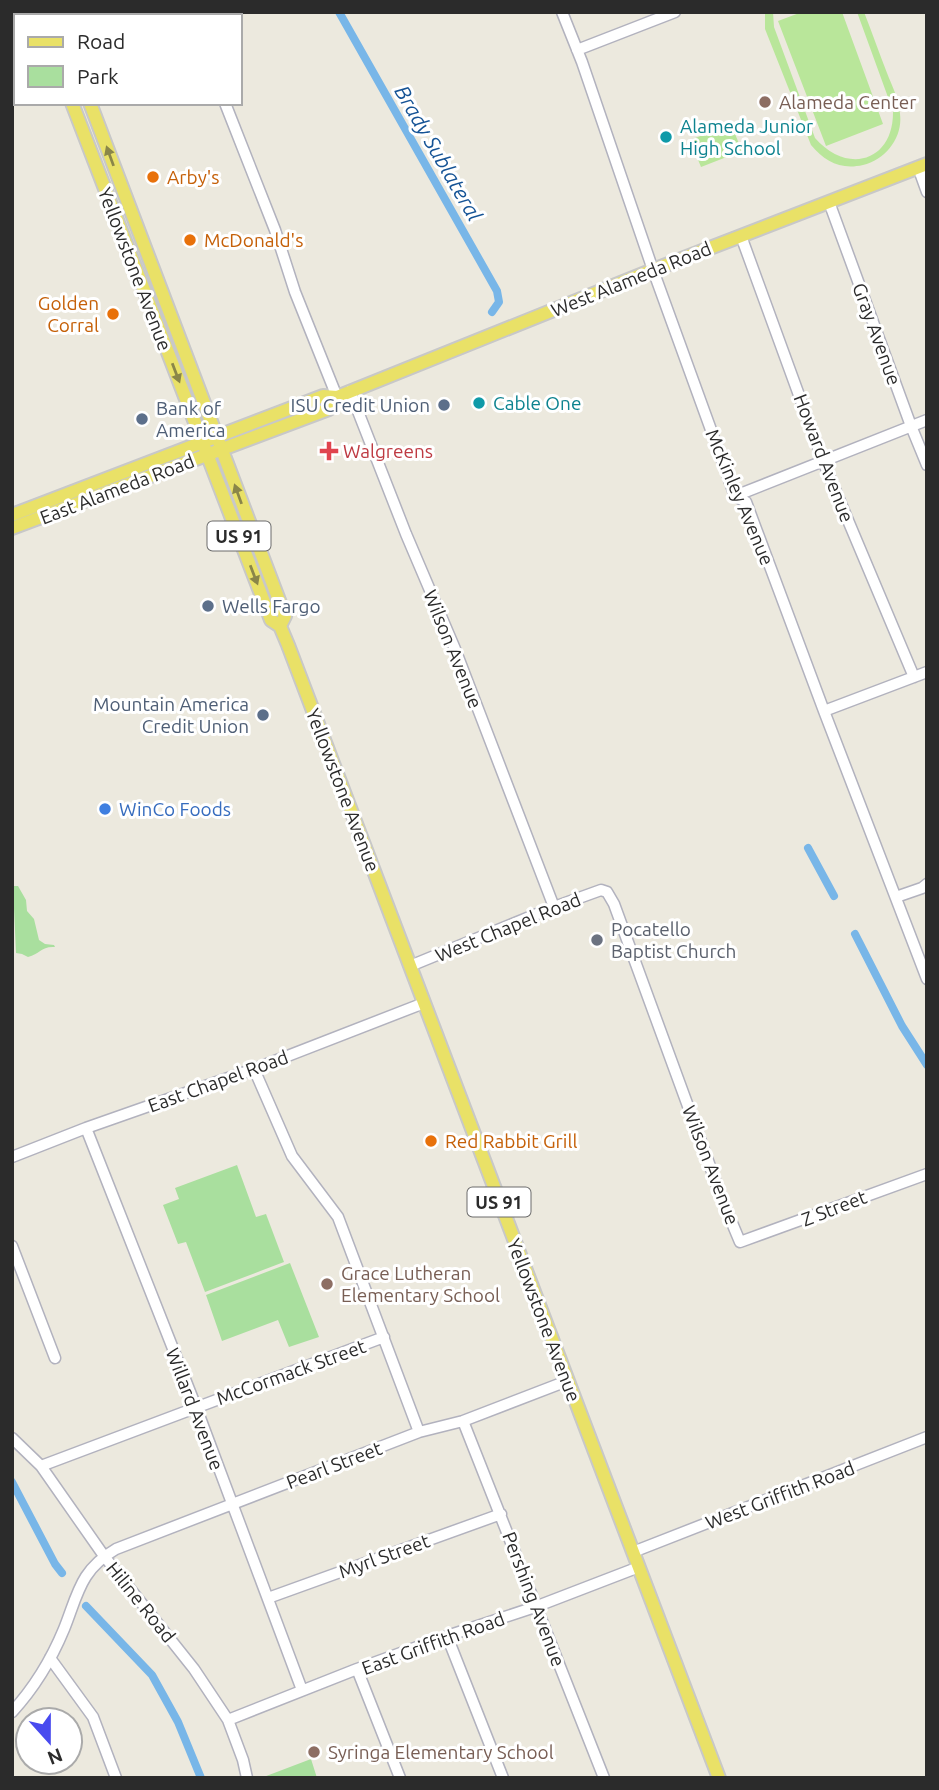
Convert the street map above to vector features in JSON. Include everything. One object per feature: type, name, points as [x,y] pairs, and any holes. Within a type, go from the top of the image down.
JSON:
[{"type":"main road","name":"Yellowstone Avenue","points":[[73,105],[271,620],[280,626],[719,1778]]},
{"type":"main road","name":"Yellowstone Avenue","points":[[91,105],[285,616],[280,626]]},
{"type":"main road","name":"West Alameda Road","points":[[204,449],[323,396],[337,397],[922,166]]},
{"type":"main road","name":"East Alameda Road","points":[[12,515],[204,449]]},
{"type":"main road","name":"East Alameda Road","points":[[12,528],[204,449]]},
{"type":"street","name":"McKinley Avenue","points":[[562,12],[736,496],[746,502],[927,978]]},
{"type":"street","points":[[577,50],[675,12]]},
{"type":"street","points":[[226,105],[337,397]]},
{"type":"street","points":[[922,166],[927,192]]},
{"type":"street","name":"Gray Avenue","points":[[829,202],[927,465]]},
{"type":"street","name":"Howard Avenue","points":[[741,236],[823,461],[914,677]]},
{"type":"street","name":"Wilson Avenue","points":[[350,391],[455,649],[554,907]]},
{"type":"street","points":[[736,496],[927,419]]},
{"type":"street","points":[[824,711],[927,672]]},
{"type":"street","points":[[896,897],[927,884]]},
{"type":"street","name":"West Chapel Road","points":[[410,966],[554,907],[601,890],[607,892]]},
{"type":"street","name":"Wilson Avenue","points":[[607,892],[614,904],[740,1242]]},
{"type":"street","name":"East Chapel Road","points":[[12,1157],[254,1069],[424,1003]]},
{"type":"street","points":[[254,1069],[292,1156],[338,1217],[419,1432]]},
{"type":"street","name":"Willard Avenue","points":[[86,1128],[196,1407],[302,1690]]},
{"type":"street","name":"Z Street","points":[[740,1242],[927,1174]]},
{"type":"street","points":[[12,1246],[55,1359]]},
{"type":"street","name":"McCormack Street","points":[[41,1466],[384,1337]]},
{"type":"street","name":"Pearl Street","points":[[104,1556],[116,1549],[419,1432],[463,1421],[567,1381]]},
{"type":"street","name":"Pershing Avenue","points":[[463,1421],[604,1778]]},
{"type":"street","name":"West Griffith Road","points":[[633,1552],[927,1437]]},
{"type":"street","name":"Hiline Road","points":[[12,1438],[41,1466],[104,1556],[194,1669],[228,1720],[247,1778]]},
{"type":"street","name":"Myrl Street","points":[[268,1598],[501,1514]]},
{"type":"street","points":[[12,1712],[50,1658],[74,1598],[88,1573],[104,1556]]},
{"type":"street","name":"East Griffith Road","points":[[228,1720],[358,1669],[536,1607],[639,1567]]},
{"type":"street","points":[[447,1636],[503,1778]]},
{"type":"street","points":[[50,1658],[93,1717],[116,1778]]},
{"type":"street","points":[[358,1669],[400,1778]]},
{"type":"green space","points":[[765,12],[773,12],[774,27],[815,138],[841,157],[854,159],[866,158],[877,152],[886,142],[893,111],[857,12],[864,12],[899,108],[899,131],[886,153],[863,165],[848,166],[828,160],[811,145],[765,29]]},
{"type":"green space","points":[[802,12],[842,12],[883,124],[826,146],[778,21]]},
{"type":"green space","points":[[731,124],[742,151],[701,167],[690,140]]},
{"type":"green space","points":[[13,886],[18,886],[26,900],[27,911],[34,919],[39,940],[55,947],[28,957],[16,953]]},
{"type":"green space","points":[[237,1165],[256,1217],[266,1214],[284,1262],[205,1292],[186,1242],[178,1244],[163,1205],[179,1199],[175,1188]]},
{"type":"green space","points":[[290,1263],[319,1337],[289,1347],[278,1320],[222,1341],[206,1295]]},
{"type":"green space","points":[[311,1759],[317,1778],[261,1778]]},
{"type":"waterway","name":"Brady Sublateral","points":[[339,12],[497,291],[499,302],[492,312]]},
{"type":"waterway","points":[[808,848],[834,896]]},
{"type":"waterway","points":[[855,934],[902,1026],[927,1065]]},
{"type":"waterway","points":[[12,1482],[62,1573]]},
{"type":"waterway","points":[[86,1606],[152,1675],[178,1722],[201,1778]]},
{"type":"place","name":"Alameda Center","points":[[765,102]]},
{"type":"place","name":"Alameda Junior High School","points":[[666,137]]},
{"type":"place","name":"Arby's","points":[[153,177]]},
{"type":"place","name":"McDonald's","points":[[190,240]]},
{"type":"place","name":"Golden Corral","points":[[113,314]]},
{"type":"place","name":"Cable One","points":[[479,403]]},
{"type":"place","name":"ISU Credit Union","points":[[444,405]]},
{"type":"place","name":"Bank of America","points":[[142,419]]},
{"type":"place","name":"Walgreens","points":[[329,451]]},
{"type":"place","name":"Wells Fargo","points":[[208,606]]},
{"type":"place","name":"Mountain America Credit Union","points":[[263,715]]},
{"type":"place","name":"WinCo Foods","points":[[105,809]]},
{"type":"place","name":"Pocatello Baptist Church","points":[[597,940]]},
{"type":"place","name":"Red Rabbit Grill","points":[[431,1141]]},
{"type":"place","name":"Grace Lutheran Elementary School","points":[[327,1284]]},
{"type":"place","name":"Syringa Elementary School","points":[[314,1752]]}]
